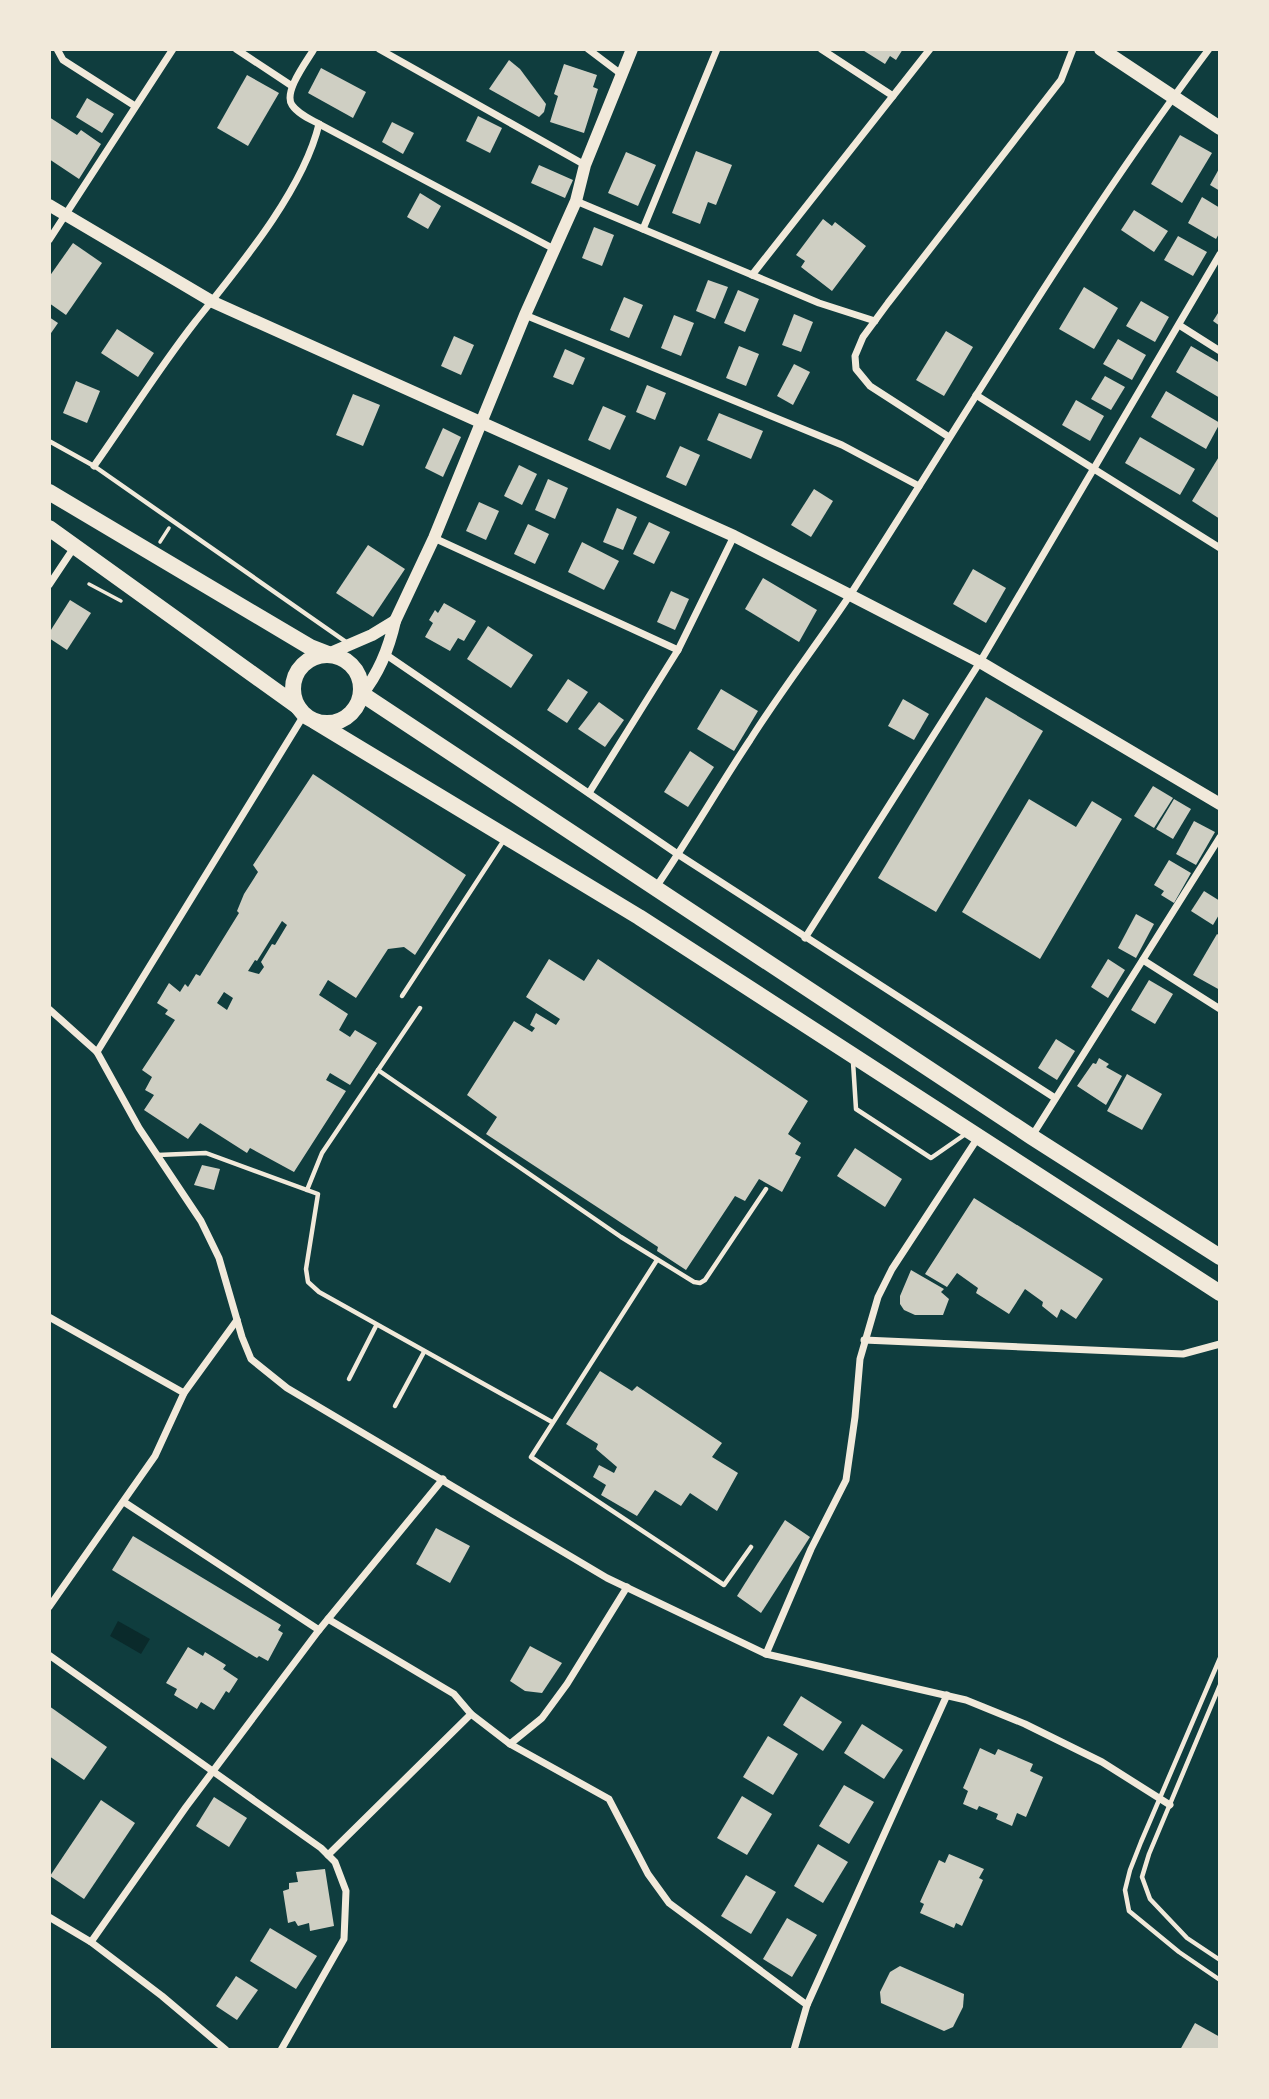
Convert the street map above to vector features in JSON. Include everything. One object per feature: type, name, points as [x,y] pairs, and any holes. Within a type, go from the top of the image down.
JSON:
[{"type":"highway","points":[[49,492],[290,635],[328,654],[339,656],[352,665],[360,678],[362,694],[357,707],[346,718],[332,723],[306,714],[293,696],[295,676],[308,660],[328,654]]},
{"type":"highway","points":[[49,528],[306,714],[639,916],[1220,1293]]},
{"type":"highway","points":[[362,694],[1032,1137],[1220,1257]]},
{"type":"main road","points":[[1101,49],[1220,128]]},
{"type":"street","points":[[57,49],[63,60],[135,106]]},
{"type":"street","points":[[49,240],[173,49]]},
{"type":"street","points":[[236,49],[292,86]]},
{"type":"street","points":[[314,49],[289,96],[290,102],[297,110],[554,249]]},
{"type":"street","points":[[379,49],[585,165]]},
{"type":"street","points":[[588,49],[621,74]]},
{"type":"street","points":[[362,694],[375,678],[395,621],[434,538],[525,316],[576,201],[585,165],[632,49]]},
{"type":"street","points":[[643,229],[717,49]]},
{"type":"street","points":[[821,49],[894,96]]},
{"type":"street","points":[[752,275],[930,49]]},
{"type":"street","points":[[948,437],[870,386],[856,369],[855,356],[863,337],[1060,80],[1073,49]]},
{"type":"street","points":[[656,887],[750,740],[850,595],[1073,244],[1209,49]]},
{"type":"street","points":[[94,466],[286,196],[313,149],[319,124]]},
{"type":"street","points":[[576,201],[819,303],[875,321]]},
{"type":"street","points":[[49,205],[213,302],[734,536],[850,595],[980,663],[1220,804]]},
{"type":"street","points":[[805,938],[980,663],[1220,254]]},
{"type":"street","points":[[525,316],[842,445],[919,486]]},
{"type":"street","points":[[1179,325],[1220,351]]},
{"type":"street","points":[[976,395],[1220,548]]},
{"type":"street","points":[[589,793],[678,650],[734,536]]},
{"type":"street","points":[[434,538],[678,650]]},
{"type":"street","points":[[49,585],[75,546]]},
{"type":"street","points":[[328,654],[372,635],[395,621]]},
{"type":"street","points":[[384,653],[678,855],[1055,1098]]},
{"type":"street","points":[[97,1052],[306,714]]},
{"type":"street","points":[[1032,1137],[1220,837]]},
{"type":"street","points":[[1143,960],[1220,1009]]},
{"type":"street","points":[[49,1009],[97,1052],[139,1128],[201,1221],[219,1258],[251,1359],[266,1373],[607,1578],[766,1654],[966,1700],[1025,1724],[1102,1762],[1170,1805]]},
{"type":"street","points":[[766,1654],[811,1549],[846,1480],[856,1417],[860,1359],[878,1297],[892,1269],[975,1133]]},
{"type":"street","points":[[49,1317],[184,1393]]},
{"type":"street","points":[[49,1607],[155,1456],[184,1393],[237,1320]]},
{"type":"street","points":[[864,1340],[1183,1354],[1220,1345]]},
{"type":"street","points":[[90,1942],[319,1630],[443,1479]]},
{"type":"street","points":[[124,1502],[319,1630]]},
{"type":"street","points":[[510,1744],[542,1718],[561,1693],[626,1587]]},
{"type":"street","points":[[328,1619],[454,1694],[471,1714],[510,1744],[610,1799],[648,1874],[669,1903],[807,2005]]},
{"type":"street","points":[[49,1655],[214,1770],[335,1862],[346,1891],[344,1939],[281,2050]]},
{"type":"street","points":[[794,2050],[807,2005],[947,1695]]},
{"type":"street","points":[[328,1855],[471,1714]]},
{"type":"street","points":[[49,1917],[90,1942],[162,1996],[226,2050]]},
{"type":"lane","points":[[49,440],[94,466],[350,644]]},
{"type":"lane","points":[[402,996],[507,836]]},
{"type":"lane","points":[[307,1190],[322,1153],[420,1008]]},
{"type":"lane","points":[[853,1054],[856,1109],[931,1158],[975,1133]]},
{"type":"lane","points":[[378,1070],[690,1281],[700,1283],[705,1280],[766,1189]]},
{"type":"lane","points":[[157,1155],[206,1153],[317,1194],[307,1256],[308,1282],[319,1292],[376,1326],[552,1422]]},
{"type":"lane","points":[[657,1260],[531,1457],[724,1585],[751,1547]]},
{"type":"lane","points":[[349,1378],[376,1326]]},
{"type":"lane","points":[[395,1406],[424,1352]]},
{"type":"lane","points":[[1220,1658],[1130,1870],[1125,1890],[1129,1911],[1179,1952],[1220,1980]]},
{"type":"lane","points":[[1220,1685],[1142,1877],[1150,1899],[1186,1938],[1220,1960]]},
{"type":"path","points":[[89,584],[121,602]]},
{"type":"water","points":[[118,1621],[150,1639],[141,1654],[110,1636]]},
{"type":"building","points":[[861,49],[903,49],[896,60],[890,56],[885,64]]},
{"type":"building","points":[[509,60],[520,69],[546,104],[539,117],[489,89]]},
{"type":"building","points":[[564,64],[597,75],[593,87],[598,89],[584,133],[550,122],[558,96],[554,94]]},
{"type":"building","points":[[321,68],[366,92],[353,118],[308,93]]},
{"type":"building","points":[[247,75],[279,93],[248,146],[217,128]]},
{"type":"building","points":[[87,98],[114,114],[102,133],[76,117]]},
{"type":"building","points":[[478,116],[502,128],[490,153],[466,141]]},
{"type":"building","points":[[49,117],[77,135],[81,130],[101,144],[79,179],[49,159]]},
{"type":"building","points":[[392,122],[414,133],[403,154],[382,142]]},
{"type":"building","points":[[1180,135],[1212,153],[1182,203],[1151,184]]},
{"type":"building","points":[[696,151],[732,165],[716,205],[708,202],[700,224],[672,213]]},
{"type":"building","points":[[626,152],[656,165],[638,206],[608,193]]},
{"type":"building","points":[[539,165],[573,180],[565,198],[531,183]]},
{"type":"building","points":[[1220,167],[1220,191],[1210,185]]},
{"type":"building","points":[[420,193],[441,206],[428,229],[407,217]]},
{"type":"building","points":[[1202,197],[1220,208],[1220,232],[1216,239],[1188,223]]},
{"type":"building","points":[[1134,210],[1168,231],[1154,252],[1121,230]]},
{"type":"building","points":[[823,219],[832,226],[835,222],[866,246],[832,291],[801,267],[805,261],[796,255]]},
{"type":"building","points":[[594,227],[614,235],[602,266],[582,258]]},
{"type":"building","points":[[1178,236],[1207,252],[1193,276],[1164,260]]},
{"type":"building","points":[[73,243],[102,263],[66,315],[49,303],[49,277]]},
{"type":"building","points":[[708,280],[728,287],[715,319],[696,311]]},
{"type":"building","points":[[1084,287],[1118,308],[1094,349],[1059,329]]},
{"type":"building","points":[[738,290],[759,299],[745,332],[724,323]]},
{"type":"building","points":[[624,297],[643,305],[629,338],[610,330]]},
{"type":"building","points":[[1141,301],[1169,317],[1155,342],[1126,326]]},
{"type":"building","points":[[1220,310],[1220,326],[1213,321]]},
{"type":"building","points":[[794,314],[813,322],[801,352],[782,345]]},
{"type":"building","points":[[674,315],[694,323],[681,356],[661,348]]},
{"type":"building","points":[[49,317],[58,323],[49,336]]},
{"type":"building","points":[[117,329],[154,353],[138,377],[101,353]]},
{"type":"building","points":[[946,331],[973,347],[944,396],[916,380]]},
{"type":"building","points":[[454,336],[474,345],[461,375],[441,366]]},
{"type":"building","points":[[1118,339],[1146,355],[1132,380],[1103,364]]},
{"type":"building","points":[[739,346],[759,354],[746,386],[726,378]]},
{"type":"building","points":[[1191,346],[1220,363],[1220,398],[1176,372]]},
{"type":"building","points":[[565,349],[585,358],[573,385],[553,377]]},
{"type":"building","points":[[794,364],[810,372],[793,405],[777,396]]},
{"type":"building","points":[[1105,376],[1125,387],[1111,410],[1091,399]]},
{"type":"building","points":[[76,381],[100,391],[87,423],[63,413]]},
{"type":"building","points":[[647,385],[666,393],[655,420],[636,412]]},
{"type":"building","points":[[1166,391],[1220,423],[1206,449],[1151,417]]},
{"type":"building","points":[[353,394],[380,405],[363,446],[336,435]]},
{"type":"building","points":[[1076,400],[1104,416],[1090,441],[1062,425]]},
{"type":"building","points":[[603,406],[626,416],[610,450],[588,440]]},
{"type":"building","points":[[719,413],[763,431],[751,459],[707,440]]},
{"type":"building","points":[[443,428],[461,437],[443,477],[425,468]]},
{"type":"building","points":[[1140,437],[1195,469],[1180,495],[1125,463]]},
{"type":"building","points":[[680,446],[700,455],[686,486],[666,477]]},
{"type":"building","points":[[1220,455],[1220,519],[1192,501]]},
{"type":"building","points":[[519,465],[537,474],[522,505],[504,496]]},
{"type":"building","points":[[548,479],[568,488],[555,519],[535,510]]},
{"type":"building","points":[[814,489],[833,501],[811,537],[791,525]]},
{"type":"building","points":[[479,502],[499,511],[486,540],[466,531]]},
{"type":"building","points":[[617,508],[637,517],[623,550],[603,542]]},
{"type":"building","points":[[649,522],[670,532],[654,564],[633,554]]},
{"type":"building","points":[[528,524],[549,534],[535,564],[514,554]]},
{"type":"building","points":[[582,542],[619,561],[604,590],[568,572]]},
{"type":"building","points":[[368,545],[405,569],[373,617],[336,593]]},
{"type":"building","points":[[973,569],[1006,588],[986,623],[953,604]]},
{"type":"building","points":[[763,578],[817,610],[799,642],[745,609]]},
{"type":"building","points":[[671,591],[689,599],[675,630],[657,622]]},
{"type":"building","points":[[70,600],[91,613],[67,650],[49,638],[49,633]]},
{"type":"building","points":[[444,603],[476,621],[464,641],[458,638],[450,651],[425,637],[433,623],[429,620],[435,610],[438,613]]},
{"type":"building","points":[[488,626],[533,655],[511,688],[467,659]]},
{"type":"building","points":[[568,679],[588,692],[567,723],[547,710]]},
{"type":"building","points":[[721,689],[758,711],[734,751],[697,729]]},
{"type":"building","points":[[986,697],[1043,731],[936,912],[878,878]]},
{"type":"building","points":[[903,699],[929,714],[914,740],[888,726]]},
{"type":"building","points":[[599,702],[624,720],[605,747],[578,729]]},
{"type":"building","points":[[690,751],[714,767],[688,807],[664,792]]},
{"type":"building","points":[[313,774],[466,875],[415,955],[404,947],[388,949],[356,998],[328,980],[319,995],[348,1014],[339,1030],[350,1037],[355,1030],[377,1043],[350,1085],[330,1073],[326,1080],[346,1091],[294,1172],[250,1148],[247,1153],[200,1123],[188,1139],[144,1110],[154,1095],[145,1090],[152,1077],[142,1070],[175,1020],[165,1014],[168,1010],[157,1003],[169,983],[180,992],[185,984],[188,987],[196,974],[200,976],[239,913],[237,911],[244,894],[258,872],[253,865]],"holes":[[[282,921],[287,925],[261,962],[264,967],[259,974],[248,971]],[[224,992],[233,998],[227,1010],[217,1003]]]},
{"type":"building","points":[[1153,786],[1173,798],[1154,828],[1134,816]]},
{"type":"building","points":[[1029,799],[1076,827],[1092,801],[1122,819],[1040,959],[962,912]]},
{"type":"building","points":[[1174,799],[1191,809],[1173,839],[1156,829]]},
{"type":"building","points":[[1194,821],[1215,832],[1196,865],[1176,854]]},
{"type":"building","points":[[1169,860],[1191,873],[1174,903],[1161,895],[1164,891],[1154,885]]},
{"type":"building","points":[[1204,891],[1220,901],[1220,913],[1213,925],[1191,911]]},
{"type":"building","points":[[1136,914],[1154,924],[1136,958],[1118,948]]},
{"type":"building","points":[[1217,934],[1220,936],[1220,990],[1193,975]]},
{"type":"building","points":[[549,959],[584,981],[598,959],[808,1101],[788,1134],[801,1143],[795,1154],[801,1157],[782,1192],[759,1179],[745,1201],[735,1196],[686,1270],[657,1251],[658,1247],[486,1134],[497,1117],[467,1095],[514,1021],[532,1032],[535,1028],[530,1025],[536,1013],[556,1025],[560,1019],[526,997]]},
{"type":"building","points":[[1108,959],[1125,970],[1108,998],[1091,987]]},
{"type":"building","points":[[1149,980],[1173,994],[1155,1024],[1131,1010]]},
{"type":"building","points":[[1056,1039],[1075,1051],[1057,1080],[1038,1068]]},
{"type":"building","points":[[1099,1058],[1109,1064],[1106,1067],[1122,1076],[1106,1105],[1077,1086]]},
{"type":"building","points":[[1127,1074],[1162,1094],[1142,1130],[1107,1111]]},
{"type":"building","points":[[855,1148],[902,1179],[885,1207],[837,1176]]},
{"type":"building","points":[[202,1165],[220,1169],[214,1190],[194,1185]]},
{"type":"building","points":[[974,1198],[1103,1279],[1076,1319],[1061,1309],[1057,1318],[1042,1306],[1043,1302],[1025,1289],[1009,1314],[976,1293],[978,1288],[957,1273],[947,1287],[925,1274]]},
{"type":"building","points":[[911,1270],[944,1289],[941,1292],[949,1299],[943,1315],[915,1315],[904,1310],[900,1304],[900,1296]]},
{"type":"building","points":[[600,1371],[632,1391],[637,1386],[722,1443],[712,1457],[738,1473],[717,1511],[690,1493],[681,1506],[655,1490],[637,1516],[601,1495],[606,1485],[593,1477],[599,1465],[614,1473],[617,1467],[596,1449],[598,1444],[566,1424]]},
{"type":"building","points":[[785,1520],[810,1537],[761,1613],[737,1596]]},
{"type":"building","points":[[436,1528],[470,1546],[450,1583],[416,1564]]},
{"type":"building","points":[[133,1536],[281,1625],[278,1630],[283,1633],[268,1661],[259,1656],[257,1658],[112,1570]]},
{"type":"building","points":[[530,1646],[562,1663],[542,1693],[525,1691],[510,1681]]},
{"type":"building","points":[[188,1647],[203,1656],[205,1652],[226,1665],[223,1669],[238,1679],[229,1693],[226,1691],[214,1710],[201,1702],[197,1709],[174,1695],[177,1689],[166,1683]]},
{"type":"building","points":[[801,1696],[842,1722],[823,1751],[783,1725]]},
{"type":"building","points":[[49,1706],[107,1747],[84,1780],[49,1756]]},
{"type":"building","points":[[862,1724],[903,1750],[884,1779],[844,1753]]},
{"type":"building","points":[[768,1736],[798,1754],[773,1795],[743,1777]]},
{"type":"building","points":[[980,1748],[995,1755],[998,1749],[1033,1764],[1030,1771],[1043,1777],[1026,1817],[1017,1813],[1012,1826],[996,1819],[998,1814],[979,1806],[977,1810],[963,1804],[968,1791],[963,1788]]},
{"type":"building","points":[[844,1785],[874,1802],[849,1844],[819,1826]]},
{"type":"building","points":[[742,1796],[772,1814],[747,1855],[717,1838]]},
{"type":"building","points":[[214,1797],[247,1818],[229,1847],[196,1826]]},
{"type":"building","points":[[101,1800],[135,1823],[84,1899],[50,1876]]},
{"type":"building","points":[[818,1844],[848,1862],[823,1903],[794,1886]]},
{"type":"building","points":[[949,1854],[984,1869],[979,1878],[983,1880],[962,1926],[956,1923],[954,1928],[920,1913],[924,1904],[920,1902],[939,1860],[945,1863]]},
{"type":"building","points":[[325,1869],[334,1926],[310,1931],[309,1923],[298,1926],[295,1921],[288,1923],[283,1891],[289,1889],[289,1883],[298,1882],[296,1872]]},
{"type":"building","points":[[746,1875],[776,1892],[751,1934],[721,1916]]},
{"type":"building","points":[[787,1918],[817,1935],[792,1977],[763,1959]]},
{"type":"building","points":[[270,1928],[317,1956],[296,1989],[250,1961]]},
{"type":"building","points":[[900,1966],[964,1994],[963,2007],[953,2027],[944,2031],[881,2003],[880,1992],[890,1972]]},
{"type":"building","points":[[236,1976],[258,1990],[237,2020],[216,2006]]},
{"type":"building","points":[[1195,2023],[1220,2037],[1220,2050],[1180,2050]]}]
